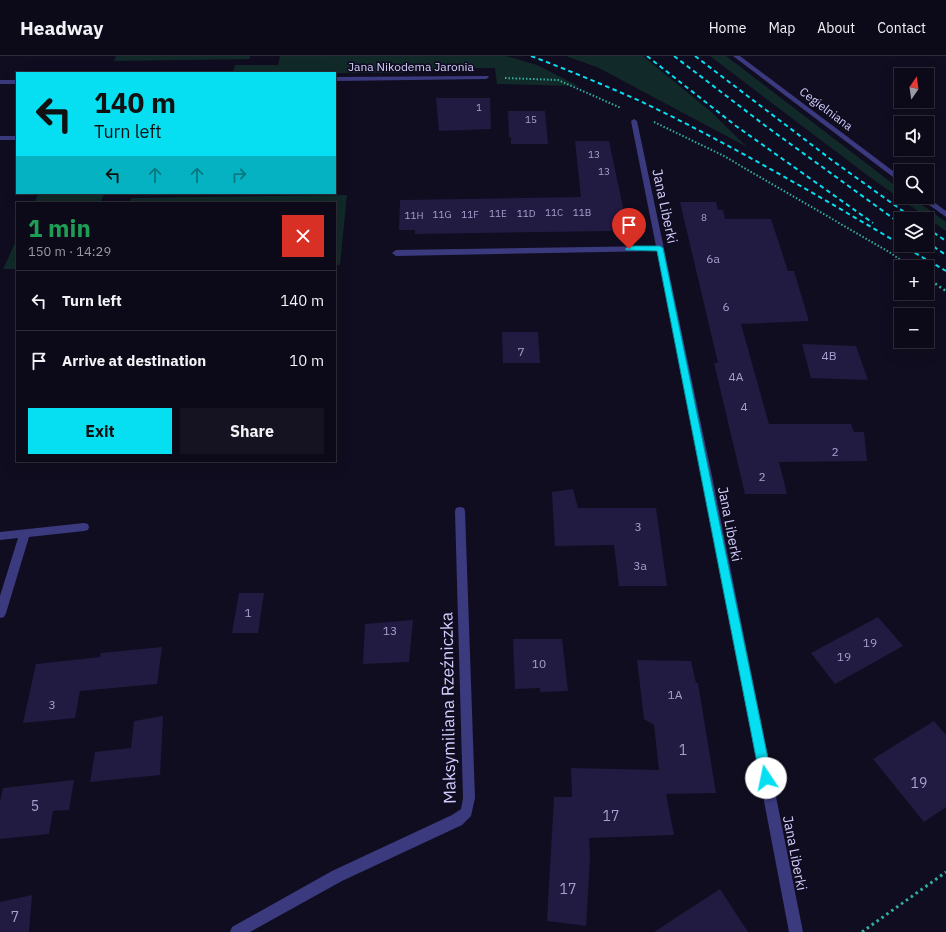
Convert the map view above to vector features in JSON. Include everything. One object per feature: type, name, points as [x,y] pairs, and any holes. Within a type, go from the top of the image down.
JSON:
[{"type":"street","name":"Cegielniana","points":[[736,56],[894,176]]},
{"type":"street","name":"Jana Nikodema Jaronia","points":[[336,79],[486,77]]},
{"type":"street","points":[[0,82],[16,82]]},
{"type":"street","name":"Jana Liberki","points":[[634,121],[708,482],[796,932]]},
{"type":"street","points":[[0,138],[16,138]]},
{"type":"street","points":[[931,204],[946,215]]},
{"type":"street","points":[[396,253],[660,248]]},
{"type":"street","name":"Maksymiliana Rzeźniczka","points":[[237,932],[337,876],[457,820],[467,812],[469,798],[460,511]]},
{"type":"street","points":[[0,536],[84,527]]},
{"type":"street","points":[[0,613],[24,534]]},
{"type":"path","points":[[486,77],[558,80],[626,109]]},
{"type":"path","points":[[619,106],[634,121]]},
{"type":"path","points":[[653,122],[722,155],[901,260]]},
{"type":"path","points":[[934,283],[946,291]]},
{"type":"path","points":[[862,932],[946,872]]},
{"type":"green space","points":[[116,56],[250,56],[250,59],[114,61]]},
{"type":"green space","points":[[280,56],[506,56],[537,65],[578,86],[497,84],[495,68],[458,68],[399,73],[233,72],[235,65],[278,65]]},
{"type":"green space","points":[[566,56],[643,56],[710,111],[747,147],[599,68]]},
{"type":"green space","points":[[710,56],[726,56],[894,185],[894,194]]},
{"type":"green space","points":[[104,194],[100,202],[34,202],[38,195]]},
{"type":"green space","points":[[347,195],[340,265],[336,265],[336,202],[129,202],[131,198]]},
{"type":"green space","points":[[908,204],[921,204],[932,212],[919,212]]},
{"type":"green space","points":[[934,213],[946,222],[946,231],[934,222]]},
{"type":"green space","points":[[16,241],[16,269],[3,269]]},
{"type":"building","points":[[436,98],[490,98],[491,129],[439,131]]},
{"type":"building","points":[[508,111],[545,111],[548,144],[511,144],[511,137],[509,137]]},
{"type":"building","points":[[575,141],[609,141],[627,226],[611,227],[612,231],[415,234],[415,230],[399,230],[400,200],[581,197]]},
{"type":"building","points":[[680,202],[716,202],[718,210],[723,210],[725,219],[771,219],[788,271],[794,271],[809,321],[741,324],[769,424],[851,424],[854,432],[864,432],[867,461],[779,462],[787,494],[745,494],[714,363],[718,363]]},
{"type":"building","points":[[502,332],[538,332],[540,363],[503,363]]},
{"type":"building","points":[[802,344],[856,346],[868,380],[811,378]]},
{"type":"building","points":[[573,489],[578,508],[656,508],[667,586],[619,586],[614,545],[555,546],[552,492]]},
{"type":"building","points":[[239,593],[264,593],[258,633],[232,633]]},
{"type":"building","points":[[878,617],[903,646],[835,684],[811,653]]},
{"type":"building","points":[[413,620],[409,662],[363,664],[365,624]]},
{"type":"building","points":[[513,639],[562,639],[568,691],[540,692],[540,688],[515,689]]},
{"type":"building","points":[[162,647],[157,684],[80,691],[75,718],[23,723],[36,664],[100,657],[101,653]]},
{"type":"building","points":[[637,660],[691,661],[696,683],[698,683],[716,793],[666,794],[674,835],[589,838],[590,857],[586,926],[547,921],[554,797],[572,797],[571,768],[659,770],[654,725],[644,719]]},
{"type":"building","points":[[163,716],[160,775],[90,782],[95,752],[131,748],[134,721]]},
{"type":"building","points":[[934,721],[946,735],[946,807],[924,822],[873,759]]},
{"type":"building","points":[[74,780],[69,810],[53,811],[49,834],[0,839],[0,802],[3,788]]},
{"type":"building","points":[[720,889],[748,932],[654,932]]},
{"type":"building","points":[[32,895],[29,932],[0,932],[0,902]]},
{"type":"railway","points":[[531,56],[640,101],[718,140],[946,271]]},
{"type":"railway","points":[[647,56],[736,126],[873,223]]},
{"type":"railway","points":[[674,56],[767,127],[894,219]]},
{"type":"railway","points":[[695,56],[833,161],[904,212]]},
{"type":"railway","points":[[934,233],[946,241]]},
{"type":"railway","points":[[934,247],[946,255]]},
{"type":"route","points":[[629,249],[660,248],[707,476],[766,778]]}]
